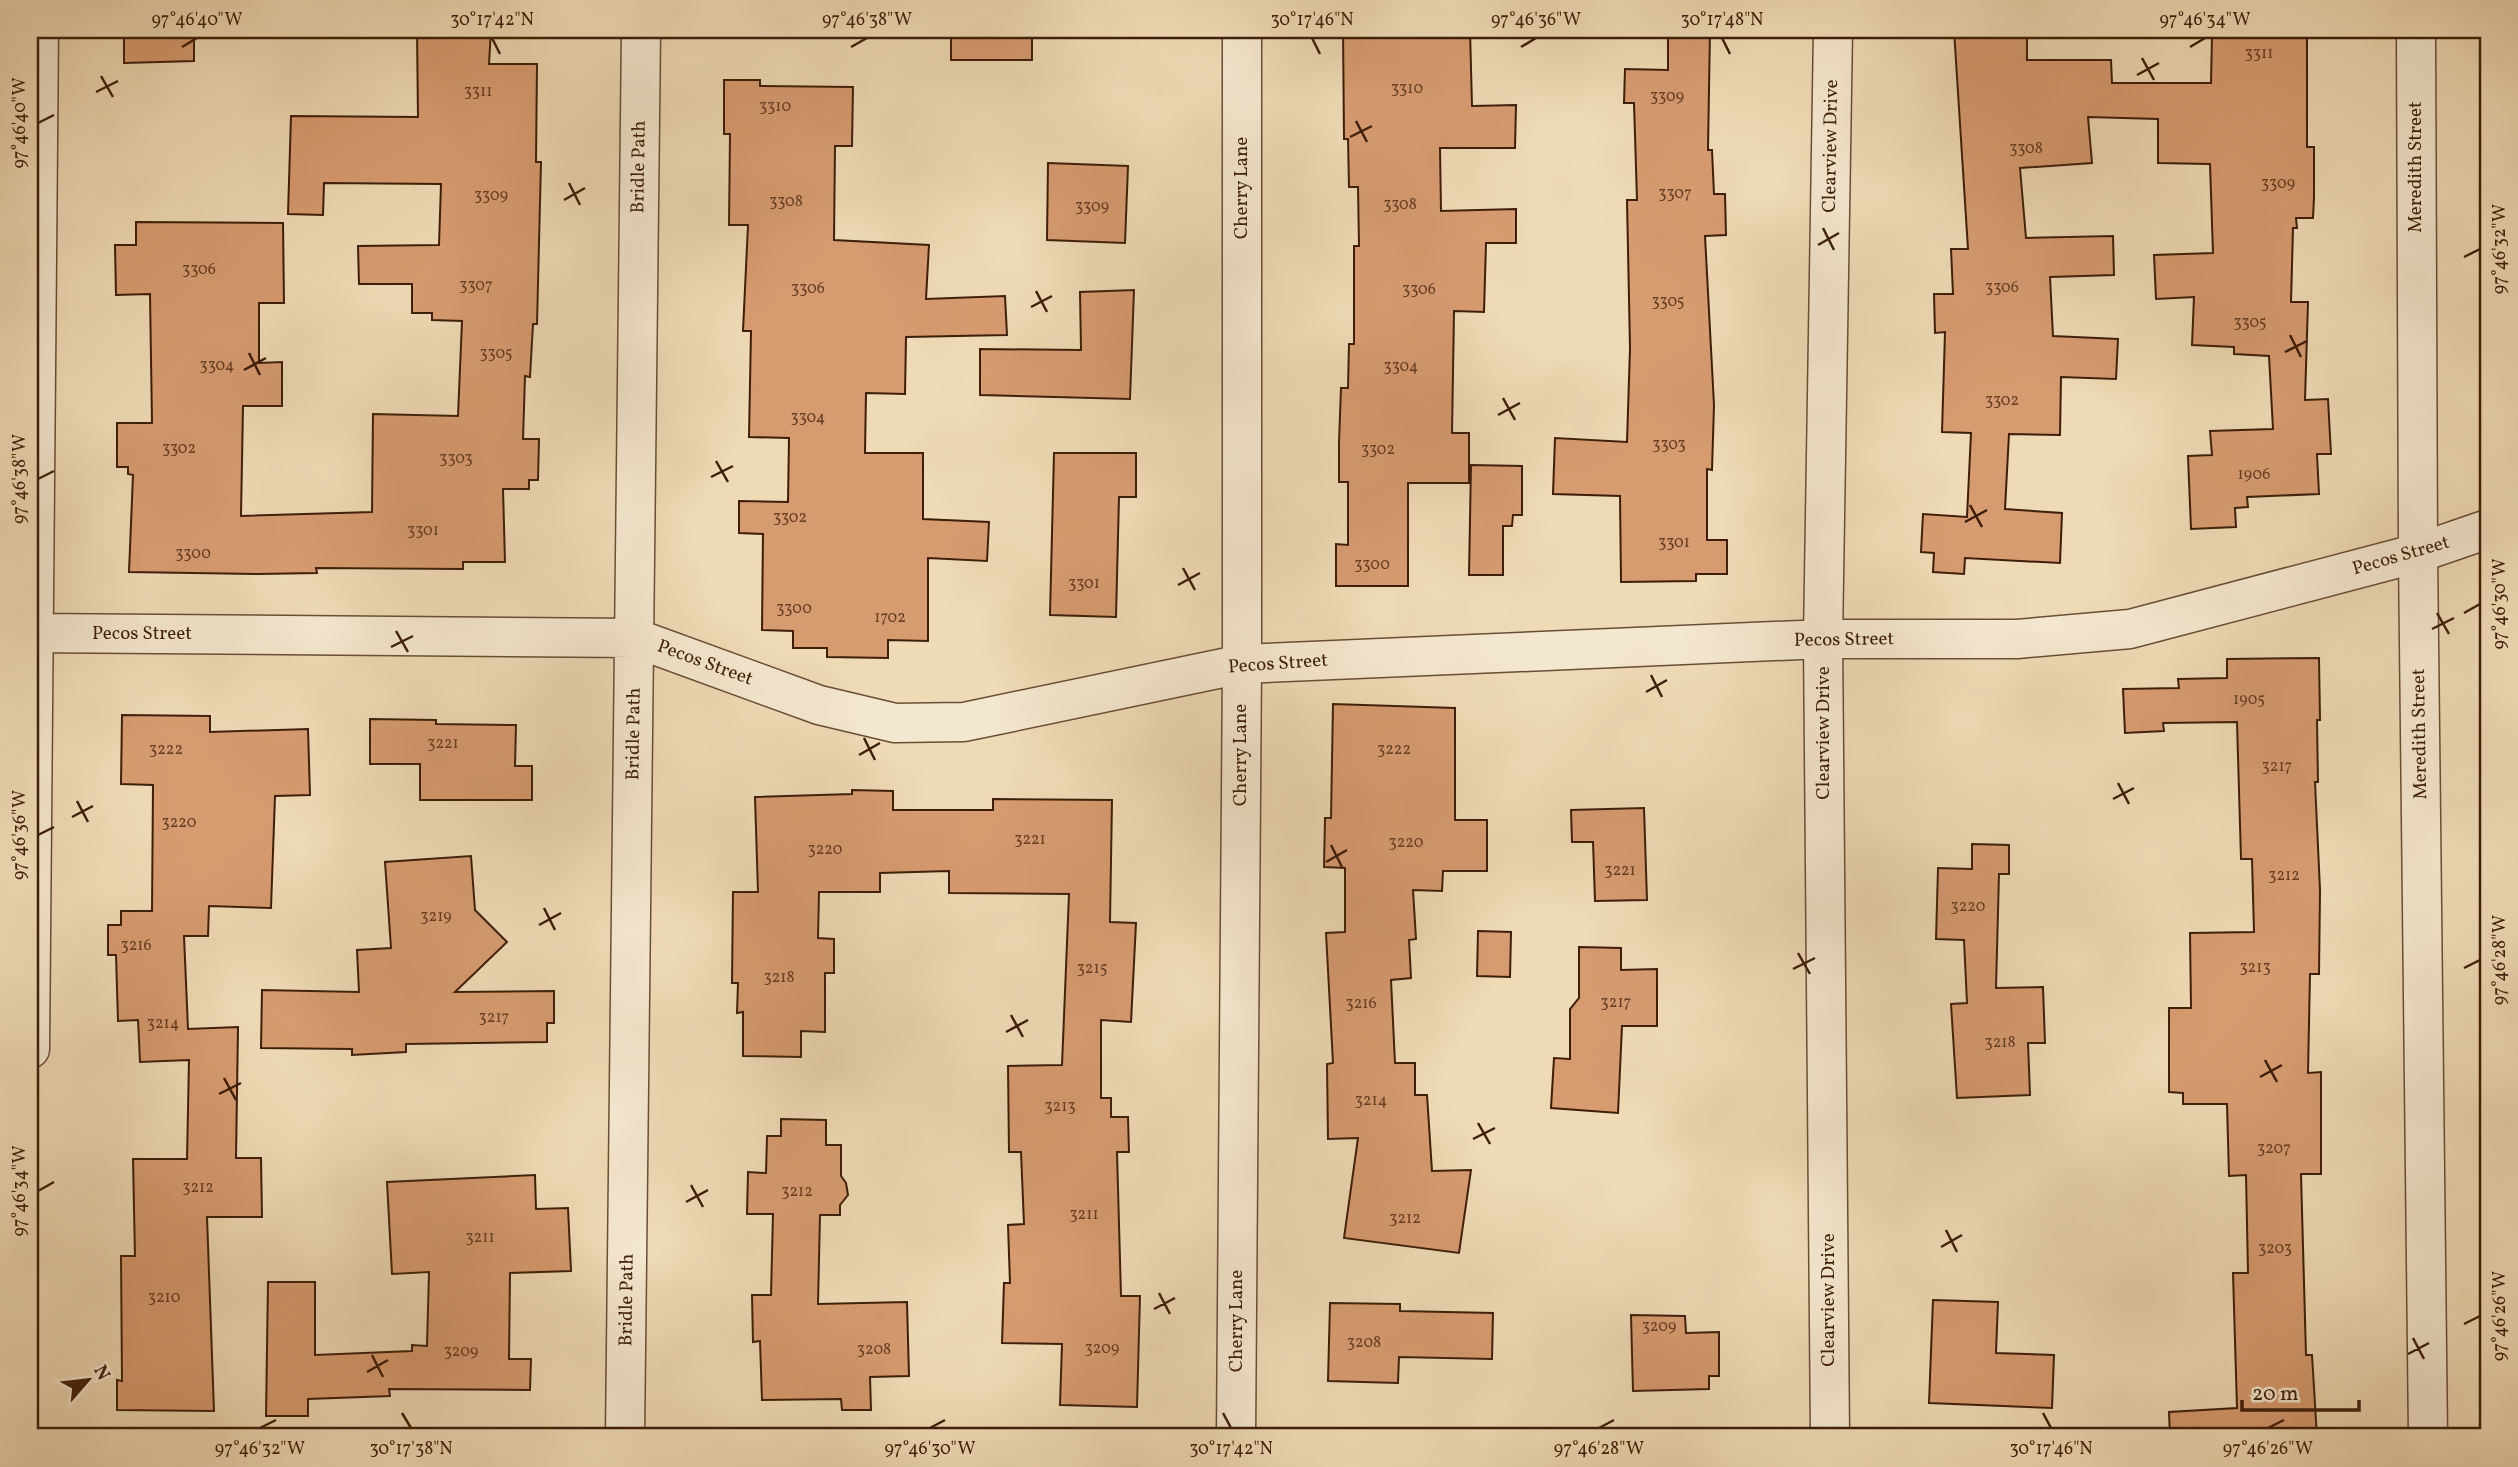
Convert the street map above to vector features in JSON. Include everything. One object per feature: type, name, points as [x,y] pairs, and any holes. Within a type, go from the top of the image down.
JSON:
[{"type":"street","points":[[30,1049],[31,633],[39,30]]},
{"type":"street","name":"Bridle Path","points":[[625,1437],[640,30]]},
{"type":"street","name":"Cherry Lane","points":[[1236,1437],[1242,664],[1242,30]]},
{"type":"street","name":"Clearview Drive","points":[[1830,1437],[1823,639],[1833,30]]},
{"type":"street","name":"Meredith Street","points":[[2416,30],[2418,553],[2428,1437]]},
{"type":"street","name":"Pecos Street","points":[[31,633],[635,638],[819,705],[895,723],[964,722],[1242,664],[1823,639],[2017,639],[2130,629],[2418,553],[2488,529]]},
{"type":"building","points":[[124,30],[194,30],[194,61],[124,63]]},
{"type":"building","points":[[417,30],[491,30],[489,64],[537,64],[536,162],[541,162],[537,324],[533,324],[530,377],[525,376],[523,439],[539,439],[538,480],[529,480],[529,489],[503,489],[505,562],[463,562],[463,569],[316,568],[317,573],[129,572],[133,475],[128,474],[128,467],[117,467],[117,423],[152,423],[150,294],[116,295],[115,245],[136,245],[136,222],[283,223],[284,303],[259,303],[259,363],[282,362],[282,406],[243,406],[241,516],[372,512],[373,414],[458,416],[462,321],[432,320],[432,313],[412,313],[412,284],[359,284],[358,246],[439,245],[441,184],[324,183],[323,215],[288,214],[291,116],[418,117]]},
{"type":"building","points":[[951,30],[1032,30],[1032,60],[951,60]]},
{"type":"building","points":[[1343,30],[1470,30],[1472,106],[1516,105],[1515,148],[1440,148],[1441,211],[1516,209],[1516,243],[1486,243],[1484,312],[1454,311],[1452,433],[1469,433],[1469,483],[1408,483],[1408,586],[1336,586],[1336,544],[1348,545],[1348,482],[1339,482],[1339,442],[1341,388],[1348,388],[1349,344],[1354,344],[1354,246],[1359,246],[1358,187],[1349,187],[1348,139],[1344,139]]},
{"type":"building","points":[[1668,30],[1710,30],[1708,150],[1712,150],[1714,194],[1725,194],[1726,235],[1705,236],[1714,405],[1712,470],[1707,469],[1707,540],[1727,540],[1727,574],[1696,574],[1696,581],[1621,582],[1620,496],[1553,494],[1555,438],[1627,442],[1630,348],[1627,200],[1637,200],[1634,103],[1624,103],[1625,69],[1668,70]]},
{"type":"building","points":[[1954,30],[2027,30],[2027,60],[2111,60],[2112,83],[2211,83],[2212,36],[2258,37],[2258,30],[2289,30],[2289,35],[2307,35],[2307,147],[2314,147],[2313,218],[2296,218],[2297,228],[2293,228],[2291,302],[2308,302],[2305,400],[2328,399],[2331,454],[2317,454],[2319,494],[2247,497],[2248,507],[2235,508],[2236,527],[2191,529],[2188,456],[2212,455],[2210,431],[2273,429],[2269,356],[2234,354],[2234,347],[2192,345],[2194,297],[2156,299],[2154,255],[2213,253],[2210,164],[2158,163],[2158,119],[2088,117],[2092,163],[2020,168],[2026,238],[2113,236],[2114,275],[2050,277],[2053,336],[2118,339],[2116,379],[2061,377],[2060,435],[2009,434],[2005,509],[2062,513],[2060,563],[1965,558],[1964,574],[1933,572],[1934,553],[1921,552],[1923,514],[1967,517],[1971,433],[1942,432],[1945,332],[1935,333],[1934,294],[1953,294],[1951,249],[1968,249]]},
{"type":"building","points":[[724,80],[760,80],[760,86],[853,87],[852,146],[835,146],[834,240],[929,245],[926,299],[1005,296],[1007,335],[906,337],[905,394],[866,393],[865,453],[923,453],[923,519],[989,522],[987,561],[928,558],[928,641],[888,640],[888,658],[827,657],[827,648],[793,648],[793,631],[762,630],[763,534],[739,533],[739,501],[788,502],[789,438],[749,437],[751,331],[743,331],[748,225],[729,225],[730,134],[724,134]]},
{"type":"building","points":[[1048,163],[1128,166],[1125,243],[1047,240]]},
{"type":"building","points":[[1134,290],[1130,399],[980,395],[980,349],[1081,350],[1080,292]]},
{"type":"building","points":[[1054,453],[1136,453],[1136,497],[1119,497],[1116,617],[1050,615]]},
{"type":"building","points":[[1471,465],[1522,466],[1522,515],[1513,515],[1512,526],[1503,526],[1503,575],[1469,575]]},
{"type":"building","points":[[2319,658],[2318,782],[2315,782],[2320,890],[2319,974],[2310,974],[2308,1073],[2321,1072],[2321,1174],[2301,1174],[2306,1355],[2312,1355],[2317,1437],[2170,1437],[2169,1412],[2237,1408],[2233,1273],[2248,1273],[2246,1175],[2229,1176],[2227,1104],[2183,1104],[2183,1093],[2169,1092],[2169,1008],[2191,1008],[2190,933],[2254,932],[2252,859],[2241,859],[2237,722],[2163,723],[2164,731],[2125,733],[2123,689],[2179,688],[2178,679],[2227,678],[2227,659]]},
{"type":"building","points":[[1333,704],[1455,708],[1455,820],[1487,820],[1487,871],[1443,871],[1442,891],[1413,890],[1416,939],[1409,940],[1411,978],[1391,980],[1395,1063],[1415,1063],[1415,1095],[1427,1095],[1432,1171],[1471,1170],[1459,1253],[1344,1238],[1358,1138],[1328,1139],[1327,1064],[1333,1063],[1326,933],[1345,932],[1345,868],[1324,867],[1325,818],[1331,818]]},
{"type":"building","points":[[122,715],[210,716],[210,732],[308,729],[310,795],[275,796],[271,908],[209,906],[208,936],[184,936],[188,1029],[238,1027],[236,1158],[261,1158],[262,1217],[207,1217],[214,1411],[117,1410],[117,1380],[122,1381],[121,1256],[135,1256],[133,1159],[187,1159],[189,1060],[140,1062],[138,1020],[118,1021],[116,955],[108,955],[108,925],[121,925],[121,911],[152,911],[153,785],[121,784]]},
{"type":"building","points":[[370,719],[436,720],[436,724],[516,725],[515,766],[532,766],[532,800],[420,800],[420,764],[370,764]]},
{"type":"building","points":[[852,790],[893,791],[893,810],[993,810],[993,799],[1112,800],[1110,922],[1136,923],[1131,1022],[1101,1020],[1101,1098],[1111,1098],[1111,1117],[1128,1117],[1129,1152],[1117,1152],[1121,1296],[1140,1296],[1137,1407],[1060,1405],[1062,1344],[1002,1343],[1004,1283],[1010,1283],[1008,1225],[1024,1224],[1021,1152],[1009,1152],[1008,1066],[1062,1065],[1069,894],[949,893],[949,871],[880,873],[880,892],[819,892],[818,938],[834,939],[834,973],[825,973],[825,1032],[801,1031],[801,1057],[743,1056],[743,1012],[737,1013],[738,983],[732,983],[733,892],[758,892],[755,797],[852,794]]},
{"type":"building","points":[[1644,808],[1647,900],[1595,901],[1593,842],[1572,842],[1571,810]]},
{"type":"building","points":[[1972,844],[2009,845],[2009,874],[1999,874],[1996,988],[2043,987],[2045,1043],[2028,1043],[2030,1095],[1957,1098],[1951,1004],[1967,1003],[1964,940],[1936,939],[1938,868],[1972,869]]},
{"type":"building","points":[[471,856],[475,910],[507,942],[455,992],[554,991],[554,1023],[547,1023],[547,1042],[406,1044],[406,1052],[352,1055],[352,1049],[261,1048],[262,990],[359,992],[357,950],[391,948],[385,862]]},
{"type":"building","points":[[1478,931],[1511,932],[1510,977],[1477,976]]},
{"type":"building","points":[[1579,947],[1621,948],[1621,970],[1657,969],[1657,1026],[1622,1026],[1618,1113],[1551,1108],[1554,1058],[1570,1059],[1570,1009],[1579,998]]},
{"type":"building","points":[[781,1119],[826,1120],[826,1145],[841,1145],[841,1176],[846,1183],[848,1195],[840,1205],[840,1215],[820,1215],[818,1304],[907,1302],[909,1376],[870,1377],[871,1410],[842,1410],[841,1399],[762,1400],[760,1341],[753,1342],[752,1295],[771,1295],[773,1214],[747,1214],[748,1172],[766,1173],[767,1136],[781,1136]]},
{"type":"building","points":[[535,1175],[536,1209],[568,1208],[571,1271],[510,1273],[509,1359],[531,1359],[530,1390],[389,1389],[390,1396],[308,1399],[308,1416],[266,1416],[268,1282],[315,1282],[315,1355],[412,1351],[412,1345],[427,1346],[429,1272],[392,1274],[387,1182]]},
{"type":"building","points":[[1933,1300],[1998,1302],[1996,1353],[2054,1355],[2052,1408],[1929,1403]]},
{"type":"building","points":[[1330,1303],[1400,1304],[1400,1311],[1493,1313],[1492,1359],[1399,1357],[1398,1383],[1328,1381]]},
{"type":"building","points":[[1631,1315],[1685,1316],[1686,1333],[1719,1332],[1719,1376],[1709,1376],[1709,1389],[1633,1391]]}]
